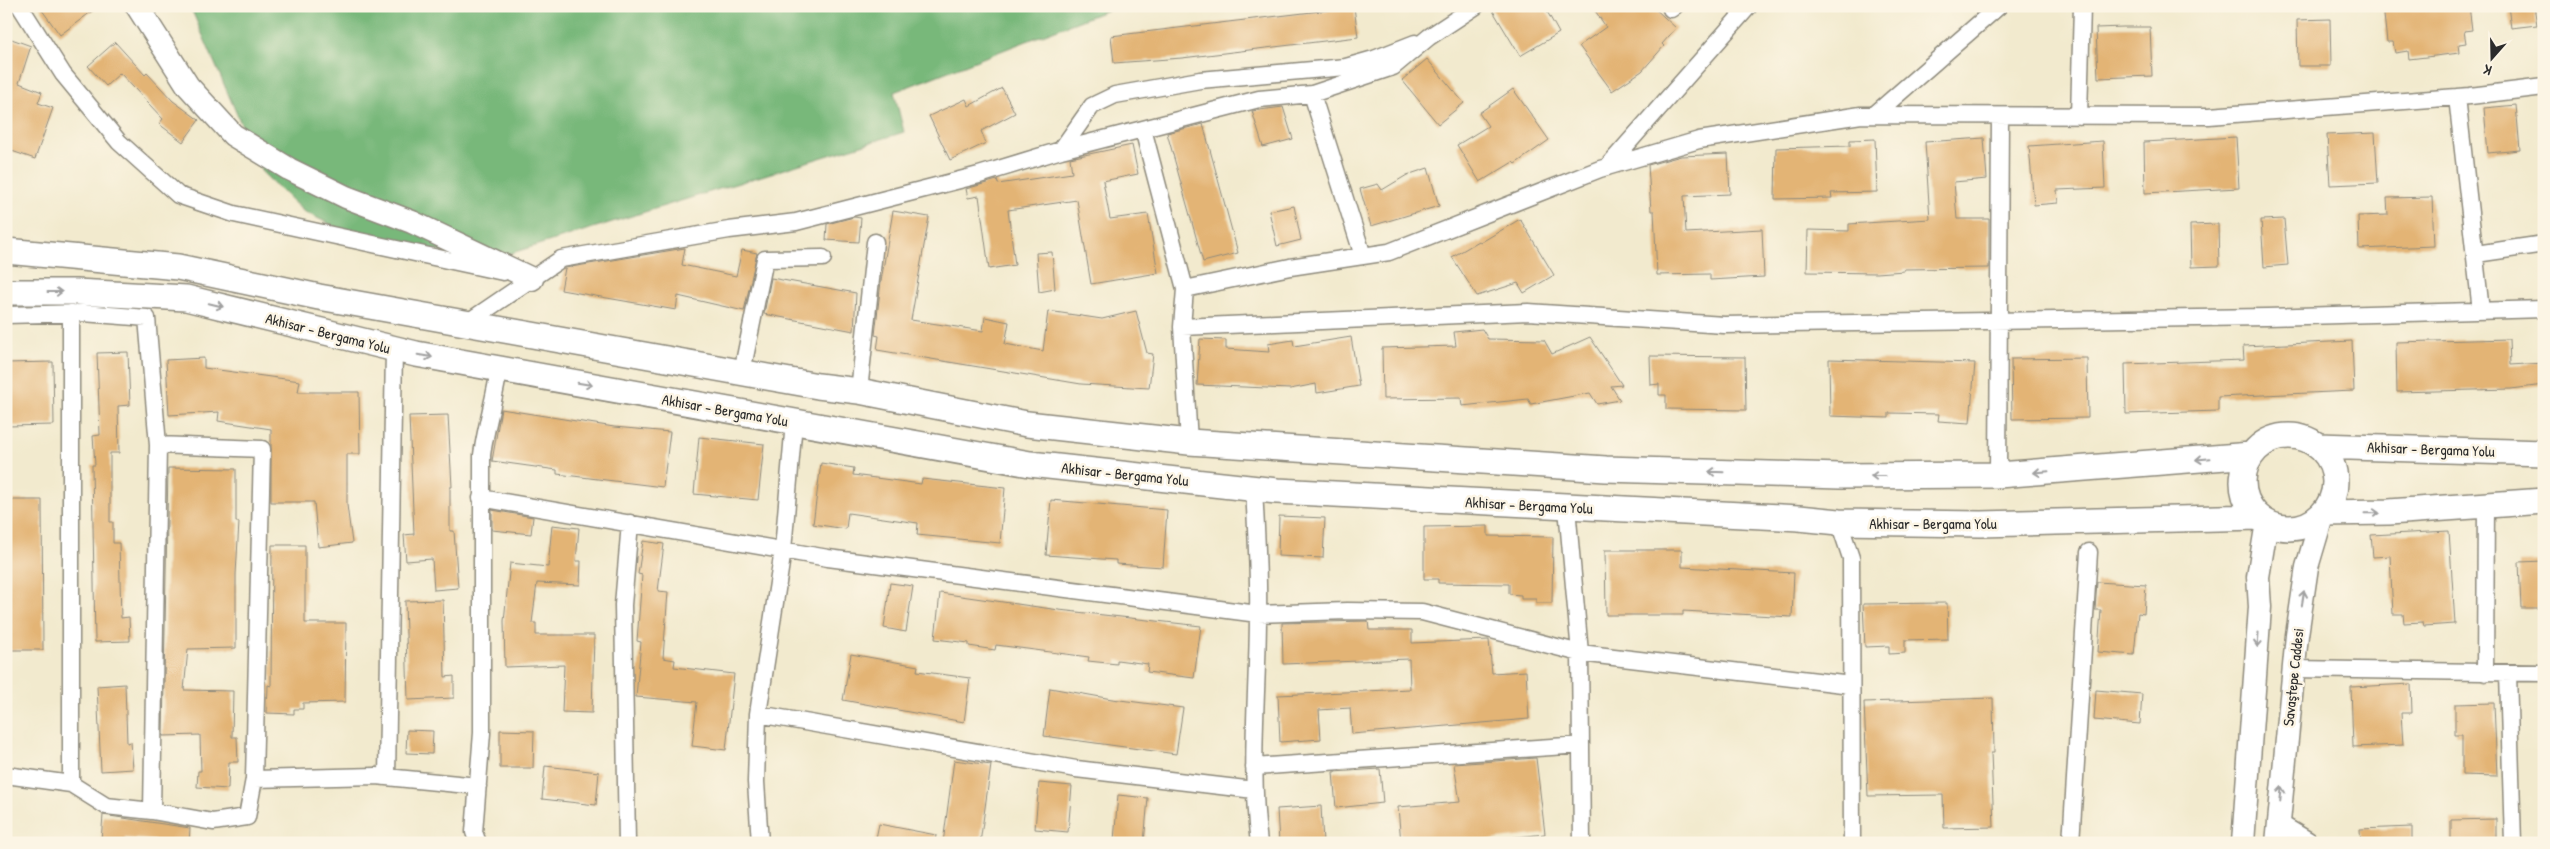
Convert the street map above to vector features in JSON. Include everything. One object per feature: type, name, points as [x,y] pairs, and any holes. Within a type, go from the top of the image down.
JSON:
[{"type":"main road","points":[[136,6],[188,86],[233,136],[289,169],[346,197],[412,222],[532,279]]},
{"type":"main road","name":"Akhisar - Bergama Yolu","points":[[6,251],[178,267],[319,297],[465,324],[859,391],[1027,424],[1189,442],[1606,468],[1840,476],[1998,475],[2251,455],[2262,444],[2290,435],[2305,438],[2318,446],[2544,453]]},
{"type":"main road","name":"Akhisar - Bergama Yolu","points":[[6,292],[76,292],[186,298],[394,349],[1030,464],[1254,488],[1566,508],[1799,518],[1839,522],[1981,524],[2263,519],[2281,527],[2296,527],[2311,523],[2323,513],[2389,512],[2544,501]]},
{"type":"main road","points":[[2318,446],[2328,457],[2335,479],[2331,501],[2323,513]]},
{"type":"main road","points":[[2243,843],[2260,607],[2258,576],[2263,519],[2250,506],[2244,494],[2244,474],[2251,455]]},
{"type":"main road","name":"Savaştepe Caddesi","points":[[2278,832],[2294,669],[2307,567],[2323,513]]},
{"type":"street","points":[[20,6],[63,74],[120,142],[178,195],[234,214],[532,279]]},
{"type":"street","points":[[465,324],[561,259],[729,230],[796,222],[979,175],[1061,150],[1259,99],[1312,94],[1393,67],[1429,37],[1476,6]]},
{"type":"street","points":[[1607,167],[1750,6]]},
{"type":"street","points":[[1874,115],[1999,6]]},
{"type":"street","points":[[2079,116],[2082,6]]},
{"type":"street","points":[[1061,150],[1092,106],[1116,95],[1209,79],[1346,66],[1374,59],[1429,37]]},
{"type":"street","points":[[1185,290],[1290,267],[1390,252],[1607,167],[1699,140],[1861,115],[2209,116],[2457,97],[2544,87]]},
{"type":"street","points":[[1312,94],[1362,256]]},
{"type":"street","points":[[2457,97],[2481,311]]},
{"type":"street","points":[[1998,475],[2000,116]]},
{"type":"street","points":[[1143,129],[1185,290],[1182,326],[1189,442]]},
{"type":"street","points":[[859,391],[875,242]]},
{"type":"street","points":[[2476,254],[2544,244]]},
{"type":"street","points":[[742,372],[765,259],[823,258]]},
{"type":"street","points":[[1182,326],[1528,312],[1724,325],[2544,309]]},
{"type":"street","points":[[6,314],[71,313],[147,318],[158,445],[152,811]]},
{"type":"street","points":[[71,313],[71,784]]},
{"type":"street","points":[[387,777],[394,349]]},
{"type":"street","points":[[478,843],[474,832],[482,733],[484,634],[481,498],[486,425],[495,396],[499,369]]},
{"type":"street","points":[[760,843],[756,782],[758,714],[783,550],[794,422]]},
{"type":"street","points":[[6,775],[71,784],[106,806],[152,811],[213,822],[247,817],[254,780],[262,449],[158,445]]},
{"type":"street","points":[[1254,488],[1258,614],[1253,711],[1254,790],[1259,843]]},
{"type":"street","points":[[481,498],[828,558],[1258,614],[1347,611],[1422,612],[1580,653],[1851,685]]},
{"type":"street","points":[[2485,673],[2486,504]]},
{"type":"street","points":[[1566,508],[1580,653],[1582,843]]},
{"type":"street","points":[[1839,522],[1851,558],[1852,843]]},
{"type":"street","points":[[626,843],[623,605],[630,523]]},
{"type":"street","points":[[2071,843],[2088,552]]},
{"type":"street","points":[[2294,669],[2544,674]]},
{"type":"street","points":[[2508,673],[2513,843]]},
{"type":"street","points":[[758,714],[1076,769],[1254,790]]},
{"type":"street","points":[[1254,766],[1581,745]]},
{"type":"street","points":[[254,780],[387,777],[478,786]]},
{"type":"street","points":[[2278,832],[2308,840],[2308,843]]},
{"type":"green space","points":[[190,6],[1118,6],[894,92],[904,132],[486,261],[346,232],[303,211],[262,172]]},
{"type":"building","points":[[39,6],[99,6],[60,35]]},
{"type":"building","points":[[1490,6],[1544,6],[1559,33],[1520,56]]},
{"type":"building","points":[[1592,6],[1652,6],[1676,28],[1662,44],[1664,46],[1642,71],[1612,91],[1579,46],[1606,27]]},
{"type":"building","points":[[2383,6],[2469,6],[2472,30],[2464,31],[2466,43],[2459,44],[2460,53],[2409,59],[2408,51],[2395,53],[2393,42],[2387,42]]},
{"type":"building","points":[[2508,6],[2534,6],[2537,25],[2511,28]]},
{"type":"building","points":[[1354,7],[1358,37],[1182,58],[1114,63],[1111,36]]},
{"type":"building","points":[[2330,19],[2331,66],[2298,66],[2297,20]]},
{"type":"building","points":[[2150,27],[2152,76],[2098,78],[2096,28]]},
{"type":"building","points":[[6,37],[31,46],[19,83],[42,92],[38,103],[53,108],[35,159],[6,149]]},
{"type":"building","points":[[115,42],[145,75],[147,73],[173,101],[199,120],[183,142],[159,124],[163,119],[120,73],[106,86],[88,66]]},
{"type":"building","points":[[1427,59],[1464,103],[1438,124],[1402,80]]},
{"type":"building","points":[[1002,88],[1015,113],[981,131],[986,143],[950,160],[929,116],[966,99],[969,106]]},
{"type":"building","points":[[1513,89],[1549,140],[1515,164],[1513,162],[1480,182],[1457,145],[1488,126],[1479,113]]},
{"type":"building","points":[[2516,105],[2520,150],[2488,153],[2484,108]]},
{"type":"building","points":[[1283,107],[1293,139],[1263,147],[1252,111]]},
{"type":"building","points":[[1203,124],[1238,253],[1203,262],[1167,133]]},
{"type":"building","points":[[2375,133],[2378,183],[2330,185],[2327,135]]},
{"type":"building","points":[[2236,137],[2239,188],[2145,193],[2144,142]]},
{"type":"building","points":[[1984,138],[1987,179],[1954,182],[1957,219],[1989,219],[1989,268],[1904,269],[1904,271],[1877,273],[1807,272],[1808,230],[1849,231],[1849,224],[1930,219],[1925,142]]},
{"type":"building","points":[[1875,139],[1877,192],[1831,193],[1832,198],[1775,199],[1776,148],[1850,146],[1850,140]]},
{"type":"building","points":[[2103,141],[2105,188],[2057,190],[2058,203],[2034,205],[2029,146]]},
{"type":"building","points":[[1132,145],[1138,174],[1103,181],[1110,219],[1148,214],[1158,273],[1091,284],[1077,200],[1008,210],[1015,265],[989,269],[979,196],[968,198],[966,189],[997,180],[998,184],[1072,173],[1070,158]]},
{"type":"building","points":[[1728,154],[1730,194],[1684,196],[1686,233],[1762,229],[1764,277],[1710,280],[1710,274],[1657,275],[1654,211],[1651,211],[1648,165],[1681,156]]},
{"type":"building","points":[[1428,168],[1439,206],[1371,226],[1360,189],[1378,184],[1382,190],[1407,175]]},
{"type":"building","points":[[2432,197],[2434,246],[2359,249],[2358,216],[2388,215],[2387,198]]},
{"type":"building","points":[[1294,206],[1301,240],[1277,246],[1269,211]]},
{"type":"building","points":[[893,211],[929,217],[911,320],[983,331],[985,317],[1009,322],[1005,344],[1043,351],[1048,311],[1102,319],[1136,311],[1147,353],[1153,354],[1149,388],[1081,384],[877,350],[879,336],[875,335],[881,281]]},
{"type":"building","points":[[854,217],[861,218],[859,242],[826,240],[827,224]]},
{"type":"building","points":[[1520,219],[1554,275],[1524,293],[1518,283],[1477,296],[1452,257]]},
{"type":"building","points":[[2284,219],[2288,265],[2264,267],[2261,220]]},
{"type":"building","points":[[2218,224],[2219,266],[2191,267],[2190,225]]},
{"type":"building","points":[[685,248],[682,265],[736,276],[742,250],[757,253],[744,311],[678,296],[676,310],[561,290],[565,268]]},
{"type":"building","points":[[1052,252],[1055,289],[1039,292],[1036,253]]},
{"type":"building","points":[[771,278],[856,293],[854,331],[764,314]]},
{"type":"building","points":[[1482,329],[1488,339],[1544,340],[1552,354],[1590,337],[1622,385],[1611,386],[1620,400],[1597,404],[1590,393],[1531,404],[1528,399],[1462,406],[1461,398],[1383,399],[1382,348],[1456,346],[1454,332]]},
{"type":"building","points":[[1351,337],[1359,386],[1317,393],[1316,384],[1290,389],[1197,385],[1200,339],[1226,340],[1226,349],[1269,352],[1268,344],[1293,340],[1294,346]]},
{"type":"building","points":[[2509,339],[2510,365],[2544,363],[2544,385],[2511,389],[2397,392],[2396,342]]},
{"type":"building","points":[[2352,341],[2354,391],[2218,397],[2218,411],[2126,414],[2125,364],[2244,360],[2243,346]]},
{"type":"building","points":[[128,352],[130,405],[118,406],[119,453],[110,453],[110,522],[113,522],[113,543],[119,543],[121,618],[129,617],[130,641],[95,642],[92,465],[95,465],[93,436],[100,435],[97,353]]},
{"type":"building","points":[[1650,356],[1745,357],[1746,410],[1666,409],[1666,395],[1659,395],[1659,384],[1651,385]]},
{"type":"building","points":[[204,358],[204,368],[300,381],[298,392],[359,392],[360,454],[347,454],[347,505],[352,543],[318,547],[314,502],[271,502],[271,429],[218,421],[219,412],[169,415],[166,360]]},
{"type":"building","points":[[2087,358],[2088,418],[2012,419],[2011,359]]},
{"type":"building","points":[[1829,359],[1975,363],[1970,423],[1938,421],[1939,414],[1889,413],[1889,418],[1830,416]]},
{"type":"building","points":[[53,362],[54,425],[6,426],[6,363]]},
{"type":"building","points":[[501,409],[614,427],[670,432],[663,487],[557,474],[557,470],[492,461]]},
{"type":"building","points":[[448,415],[452,487],[450,487],[450,531],[454,531],[458,588],[434,590],[432,559],[406,561],[404,535],[414,534],[409,416]]},
{"type":"building","points":[[699,437],[764,444],[758,500],[694,494]]},
{"type":"building","points":[[821,463],[854,468],[853,475],[921,484],[922,479],[1005,488],[1000,543],[917,535],[918,523],[848,513],[846,529],[813,524]]},
{"type":"building","points":[[168,468],[236,469],[236,522],[239,522],[236,574],[236,648],[188,649],[184,690],[233,691],[232,737],[237,737],[238,762],[229,762],[228,789],[197,787],[198,771],[201,771],[200,735],[163,736]]},
{"type":"building","points":[[6,500],[42,500],[43,650],[6,650]]},
{"type":"building","points":[[1051,500],[1167,510],[1163,567],[1116,564],[1116,560],[1046,555]]},
{"type":"building","points":[[492,510],[533,517],[531,534],[492,530]]},
{"type":"building","points":[[1279,516],[1325,518],[1323,558],[1278,556]]},
{"type":"building","points":[[552,525],[579,528],[576,561],[581,561],[580,585],[537,583],[532,623],[536,623],[536,635],[594,635],[592,713],[562,712],[564,665],[505,667],[504,621],[510,563],[548,567]]},
{"type":"building","points":[[1488,526],[1488,536],[1553,537],[1552,603],[1536,603],[1536,599],[1521,599],[1521,595],[1509,594],[1509,584],[1438,583],[1438,579],[1424,579],[1424,527]]},
{"type":"building","points":[[2449,531],[2455,624],[2424,626],[2423,622],[2404,623],[2403,614],[2393,614],[2390,556],[2373,557],[2371,535]]},
{"type":"building","points":[[643,541],[664,544],[658,591],[668,592],[663,658],[675,660],[674,667],[734,674],[726,750],[692,746],[697,702],[636,697],[641,642],[637,641],[642,575],[638,574]]},
{"type":"building","points":[[272,545],[305,545],[305,623],[346,623],[345,702],[303,703],[303,709],[294,709],[294,714],[267,713],[268,685],[271,686]]},
{"type":"building","points":[[1605,550],[1682,550],[1682,567],[1794,573],[1792,617],[1683,611],[1683,615],[1606,615]]},
{"type":"building","points":[[2544,561],[2544,608],[2521,608],[2519,562]]},
{"type":"building","points":[[2097,582],[2146,585],[2144,614],[2138,613],[2134,655],[2098,652],[2101,610],[2095,610]]},
{"type":"building","points":[[890,583],[913,586],[906,632],[884,628]]},
{"type":"building","points":[[940,593],[1059,610],[1201,626],[1194,678],[1147,672],[1148,664],[1117,660],[1117,664],[1088,661],[1089,657],[996,645],[995,650],[969,646],[969,643],[935,639]]},
{"type":"building","points":[[443,600],[445,677],[454,676],[454,698],[408,700],[405,601]]},
{"type":"building","points":[[1947,603],[1948,639],[1905,640],[1905,653],[1889,654],[1889,646],[1865,647],[1863,604]]},
{"type":"building","points":[[1368,621],[1369,630],[1412,630],[1412,643],[1489,640],[1492,673],[1526,671],[1529,719],[1352,734],[1350,708],[1319,710],[1321,739],[1280,742],[1278,695],[1410,689],[1409,659],[1283,664],[1282,623]]},
{"type":"building","points":[[851,654],[918,666],[917,671],[970,678],[964,722],[843,700]]},
{"type":"building","points":[[125,684],[127,743],[131,742],[133,769],[101,771],[97,686]]},
{"type":"building","points":[[2411,684],[2412,713],[2401,713],[2403,745],[2353,747],[2351,687]]},
{"type":"building","points":[[1050,688],[1112,699],[1183,708],[1176,754],[1044,736]]},
{"type":"building","points":[[2096,690],[2142,694],[2140,724],[2094,720]]},
{"type":"building","points":[[1993,698],[1994,753],[1991,753],[1994,827],[1944,828],[1943,795],[1868,796],[1864,702]]},
{"type":"building","points":[[2494,703],[2497,776],[2462,775],[2462,735],[2455,735],[2455,704]]},
{"type":"building","points":[[407,730],[433,731],[432,754],[406,753]]},
{"type":"building","points":[[500,730],[534,731],[533,768],[500,768]]},
{"type":"building","points":[[1536,758],[1545,834],[1462,843],[1401,843],[1398,807],[1460,802],[1454,764]]},
{"type":"building","points":[[954,760],[991,765],[980,843],[943,843]]},
{"type":"building","points":[[545,766],[599,772],[596,805],[542,799]]},
{"type":"building","points":[[1380,769],[1383,803],[1336,808],[1333,772]]},
{"type":"building","points":[[1039,783],[1072,786],[1068,832],[1035,829]]},
{"type":"building","points":[[1118,795],[1148,798],[1144,843],[1114,840]]},
{"type":"building","points":[[1321,806],[1323,843],[1279,843],[1277,809]]},
{"type":"building","points":[[103,815],[190,828],[189,843],[125,838],[124,843],[101,841]]},
{"type":"building","points":[[2496,819],[2496,843],[2451,843],[2451,820]]},
{"type":"building","points":[[879,824],[936,835],[935,843],[875,843]]},
{"type":"building","points":[[2412,827],[2412,843],[2361,843],[2360,829]]}]
